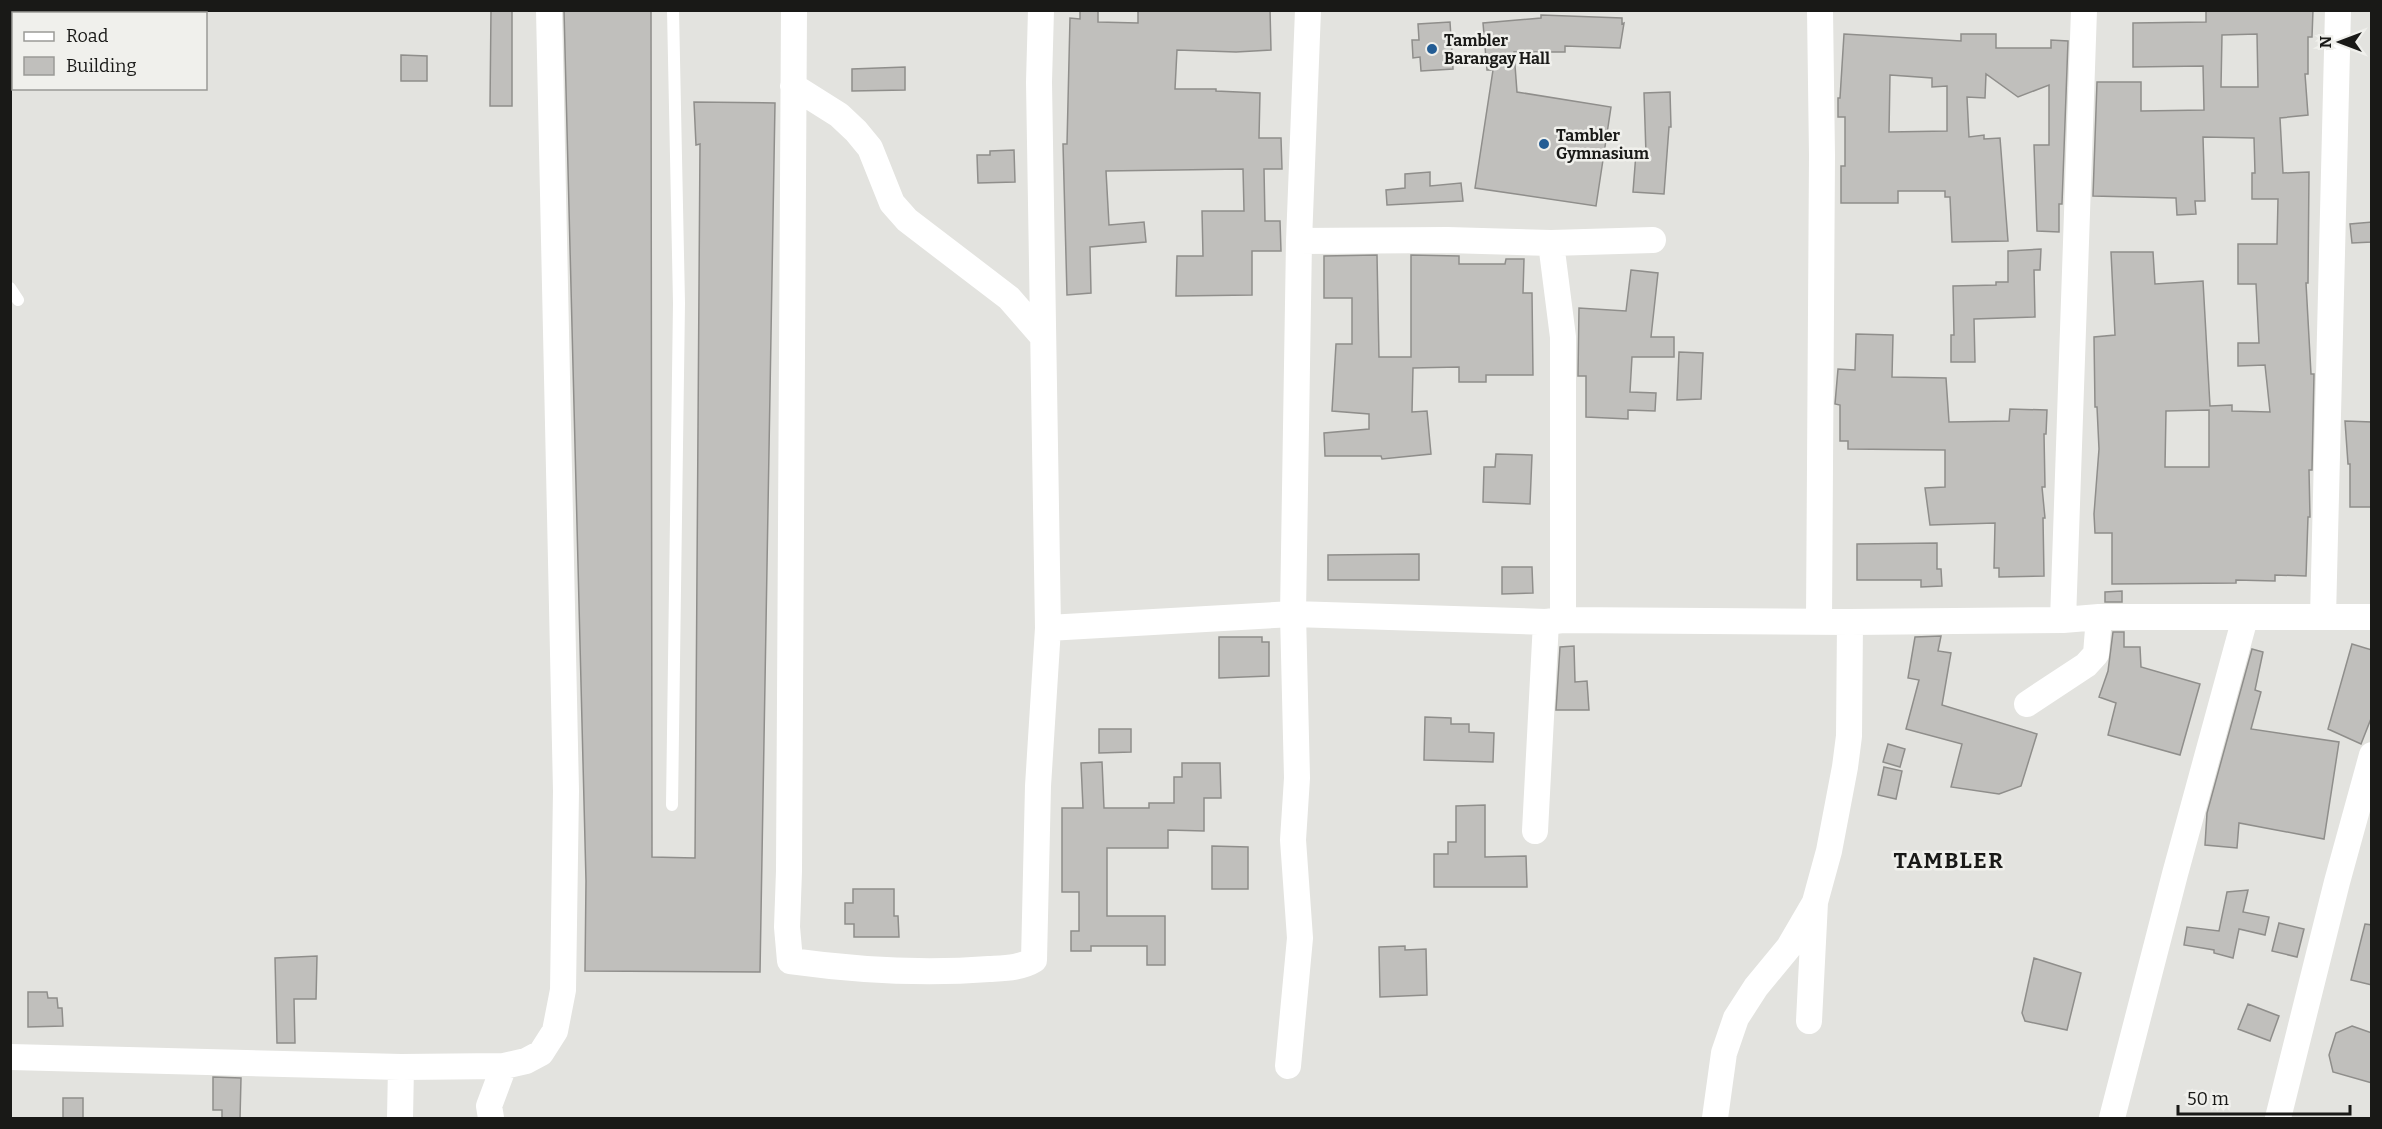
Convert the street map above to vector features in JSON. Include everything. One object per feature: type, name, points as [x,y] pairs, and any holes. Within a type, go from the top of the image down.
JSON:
[{"type":"street","points":[[10,1057],[401,1067],[504,1066],[526,1061],[541,1053],[555,1030],[563,990],[565,767],[549,10]]},
{"type":"street","points":[[794,10],[787,927],[790,962],[879,969],[962,971],[1007,968],[1035,960],[1038,786],[1048,628],[1039,82],[1041,10]]},
{"type":"street","points":[[1288,1066],[1300,938],[1293,840],[1297,778],[1293,614],[1299,241],[1308,10]]},
{"type":"street","points":[[1819,621],[1822,156],[1820,10]]},
{"type":"street","points":[[2064,620],[2084,10]]},
{"type":"street","points":[[2323,617],[2338,10]]},
{"type":"street","points":[[793,86],[839,114],[856,130],[870,148],[892,203],[907,220],[938,246],[985,278],[1009,298],[1043,337]]},
{"type":"street","points":[[1299,241],[1447,240],[1551,243],[1653,240]]},
{"type":"street","points":[[1535,831],[1555,621],[1563,337],[1551,243]]},
{"type":"street","points":[[1048,628],[1293,614],[1555,621],[1850,622],[2064,620],[2099,617],[2372,617]]},
{"type":"street","points":[[2027,704],[2086,665],[2096,654],[2099,617]]},
{"type":"street","points":[[2112,1119],[2172,885],[2245,618]]},
{"type":"street","points":[[1809,1021],[1815,902],[1829,851],[1845,766],[1849,725],[1850,622]]},
{"type":"street","points":[[2278,1119],[2337,882],[2372,755]]},
{"type":"street","points":[[1715,1119],[1724,1053],[1736,1018],[1756,987],[1789,947],[1815,902]]},
{"type":"street","points":[[491,1119],[489,1106],[504,1066]]},
{"type":"street","points":[[400,1119],[401,1067]]},
{"type":"lane","points":[[672,805],[679,303],[673,10]]},
{"type":"lane","points":[[10,288],[18,300]]},
{"type":"building","points":[[491,10],[512,10],[512,106],[490,106]]},
{"type":"building","points":[[564,10],[651,10],[652,857],[695,858],[700,144],[696,145],[694,102],[775,103],[760,972],[585,971],[586,881]]},
{"type":"building","points":[[1080,10],[1098,10],[1098,22],[1138,23],[1138,10],[1270,10],[1271,50],[1236,52],[1177,50],[1175,89],[1216,89],[1216,91],[1260,93],[1259,138],[1281,138],[1282,169],[1264,169],[1265,221],[1280,221],[1281,251],[1252,251],[1252,295],[1176,296],[1177,256],[1203,256],[1202,211],[1244,211],[1243,169],[1106,171],[1109,225],[1144,222],[1146,242],[1090,247],[1091,293],[1067,295],[1063,144],[1067,144],[1070,18],[1080,19]]},
{"type":"building","points":[[2206,10],[2313,10],[2312,37],[2308,37],[2308,74],[2305,74],[2308,115],[2280,118],[2283,173],[2309,172],[2308,283],[2306,283],[2311,374],[2314,374],[2312,470],[2309,470],[2310,517],[2308,517],[2306,576],[2275,575],[2275,581],[2236,580],[2236,583],[2112,584],[2112,533],[2095,533],[2094,514],[2099,449],[2097,407],[2095,407],[2094,337],[2115,335],[2111,252],[2153,252],[2155,284],[2203,281],[2210,406],[2232,405],[2232,411],[2270,412],[2265,365],[2238,366],[2238,343],[2259,343],[2256,284],[2238,284],[2238,244],[2277,244],[2278,199],[2252,199],[2252,173],[2255,173],[2254,138],[2203,137],[2205,201],[2195,201],[2196,214],[2177,215],[2176,198],[2093,196],[2097,82],[2141,82],[2141,111],[2204,110],[2203,66],[2133,67],[2133,23],[2206,22]],"holes":[[[2257,34],[2258,87],[2221,87],[2222,35]],[[2209,410],[2209,467],[2165,467],[2166,411]]]},
{"type":"building","name":"Tambler Gymnasium","points":[[1541,15],[1622,18],[1622,24],[1624,23],[1620,48],[1565,46],[1565,52],[1514,52],[1517,92],[1611,107],[1596,206],[1475,188],[1493,70],[1487,70],[1483,23],[1541,18]]},
{"type":"building","name":"Tambler Barangay Hall","points":[[1450,22],[1453,69],[1421,71],[1420,57],[1413,58],[1412,40],[1419,40],[1418,24]]},
{"type":"building","points":[[1844,34],[1961,41],[1961,34],[1996,34],[1996,48],[2051,48],[2051,40],[2068,41],[2059,232],[2037,231],[2034,145],[2049,145],[2049,85],[2018,97],[1986,74],[1985,98],[1967,97],[1969,137],[1984,135],[1984,139],[2000,138],[2008,241],[1952,242],[1950,197],[1945,197],[1945,191],[1898,191],[1898,203],[1841,203],[1841,166],[1845,166],[1845,117],[1838,117],[1838,98],[1840,98]],"holes":[[[1890,75],[1932,78],[1932,87],[1947,86],[1947,131],[1889,132]]]},
{"type":"building","points":[[401,55],[427,56],[427,81],[401,81]]},
{"type":"building","points":[[905,67],[905,90],[852,91],[852,69]]},
{"type":"building","points":[[1670,92],[1671,127],[1669,127],[1664,194],[1633,192],[1636,153],[1646,154],[1644,93]]},
{"type":"building","points":[[1014,150],[1015,182],[978,183],[977,155],[990,155],[990,151]]},
{"type":"building","points":[[1430,172],[1430,186],[1461,183],[1463,201],[1387,205],[1386,190],[1405,188],[1405,174]]},
{"type":"building","points":[[2372,222],[2372,242],[2352,243],[2350,224]]},
{"type":"building","points":[[2041,249],[2040,270],[2034,270],[2035,317],[1974,319],[1975,362],[1951,362],[1951,335],[1954,335],[1953,286],[1996,285],[1996,282],[2008,282],[2008,251]]},
{"type":"building","points":[[1377,255],[1379,357],[1411,357],[1411,255],[1459,256],[1459,264],[1505,264],[1506,259],[1524,259],[1523,293],[1532,293],[1533,375],[1486,375],[1486,382],[1459,382],[1459,367],[1413,368],[1412,412],[1427,411],[1431,454],[1382,459],[1381,456],[1325,456],[1324,433],[1369,429],[1369,414],[1332,411],[1336,344],[1352,344],[1352,298],[1324,298],[1324,256]]},
{"type":"building","points":[[1631,270],[1658,273],[1651,337],[1674,337],[1674,357],[1632,357],[1630,392],[1656,393],[1655,411],[1628,410],[1628,419],[1586,417],[1586,376],[1578,376],[1579,308],[1626,311]]},
{"type":"building","points":[[1856,334],[1893,335],[1892,377],[1946,378],[1949,422],[2009,421],[2010,409],[2047,410],[2046,434],[2044,434],[2045,487],[2042,487],[2045,518],[2043,518],[2044,576],[1999,577],[1999,568],[1994,568],[1995,523],[1930,525],[1925,488],[1945,487],[1945,450],[1848,449],[1848,441],[1840,441],[1840,405],[1835,404],[1838,369],[1855,370]]},
{"type":"building","points":[[1679,352],[1703,353],[1701,399],[1677,400]]},
{"type":"building","points":[[2345,421],[2372,422],[2372,507],[2350,507],[2350,464],[2348,464]]},
{"type":"building","points":[[1496,454],[1532,455],[1530,504],[1483,502],[1484,467],[1495,467]]},
{"type":"building","points":[[1937,543],[1937,569],[1941,569],[1942,586],[1921,587],[1921,580],[1857,580],[1857,544]]},
{"type":"building","points":[[1419,554],[1419,580],[1328,580],[1328,555]]},
{"type":"building","points":[[1502,567],[1532,567],[1533,593],[1502,594]]},
{"type":"building","points":[[2122,591],[2122,602],[2105,602],[2105,592]]},
{"type":"building","points":[[2113,632],[2124,632],[2124,647],[2140,647],[2141,667],[2200,684],[2180,755],[2108,735],[2116,703],[2099,697],[2108,671]]},
{"type":"building","points":[[1941,636],[1938,651],[1951,653],[1942,705],[2037,734],[2021,786],[1999,794],[1951,787],[1962,744],[1906,729],[1919,680],[1908,678],[1915,637]]},
{"type":"building","points":[[1219,637],[1262,637],[1262,642],[1269,642],[1269,676],[1219,678]]},
{"type":"building","points":[[2352,644],[2372,650],[2372,716],[2361,744],[2328,729]]},
{"type":"building","points":[[1574,646],[1575,682],[1587,681],[1589,710],[1556,710],[1560,647]]},
{"type":"building","points":[[2252,649],[2263,652],[2255,690],[2261,692],[2251,729],[2339,742],[2324,839],[2239,823],[2237,848],[2205,845],[2207,813]]},
{"type":"building","points":[[1425,717],[1451,718],[1451,724],[1469,724],[1469,732],[1494,733],[1493,762],[1424,760]]},
{"type":"building","points":[[1099,729],[1131,729],[1131,752],[1099,753]]},
{"type":"building","points":[[1888,744],[1905,749],[1900,767],[1883,762]]},
{"type":"building","points":[[1102,762],[1104,808],[1149,808],[1149,803],[1174,803],[1174,777],[1182,777],[1182,763],[1220,763],[1221,798],[1204,798],[1204,831],[1168,830],[1168,848],[1107,848],[1107,916],[1165,916],[1165,965],[1147,965],[1147,946],[1091,946],[1091,951],[1071,951],[1071,931],[1079,931],[1079,892],[1062,892],[1062,808],[1083,808],[1081,763]]},
{"type":"building","points":[[1884,767],[1902,771],[1896,799],[1878,795]]},
{"type":"building","points":[[1485,805],[1485,857],[1526,856],[1527,887],[1434,887],[1434,854],[1448,854],[1448,842],[1456,842],[1456,806]]},
{"type":"building","points":[[1212,846],[1248,847],[1248,889],[1212,889]]},
{"type":"building","points":[[853,889],[894,889],[894,916],[898,916],[899,937],[854,937],[854,924],[845,924],[845,903],[853,903]]},
{"type":"building","points":[[2248,890],[2243,912],[2269,917],[2265,935],[2239,929],[2233,958],[2214,953],[2214,950],[2184,945],[2187,927],[2219,931],[2227,892]]},
{"type":"building","points":[[2279,923],[2304,929],[2297,957],[2272,951]]},
{"type":"building","points":[[2365,924],[2372,925],[2372,985],[2351,980]]},
{"type":"building","points":[[1405,946],[1405,950],[1426,949],[1427,995],[1380,997],[1379,947]]},
{"type":"building","points":[[317,956],[316,999],[294,999],[295,1043],[277,1043],[275,958]]},
{"type":"building","points":[[2034,958],[2081,973],[2067,1030],[2025,1021],[2022,1013]]},
{"type":"building","points":[[28,992],[47,992],[48,998],[57,998],[58,1008],[62,1008],[63,1026],[28,1027]]},
{"type":"building","points":[[2248,1004],[2279,1016],[2270,1041],[2238,1029]]},
{"type":"building","points":[[2352,1026],[2372,1033],[2372,1083],[2333,1072],[2329,1055],[2336,1033]]},
{"type":"building","points":[[213,1077],[241,1078],[240,1119],[222,1119],[222,1110],[213,1110]]},
{"type":"building","points":[[63,1098],[83,1098],[83,1119],[63,1119]]},
{"type":"place","name":"Tambler Barangay Hall","points":[[1432,49]]},
{"type":"place","name":"Tambler Gymnasium","points":[[1544,144]]},
{"type":"district","name":"TAMBLER","points":[[1949,860]]}]
